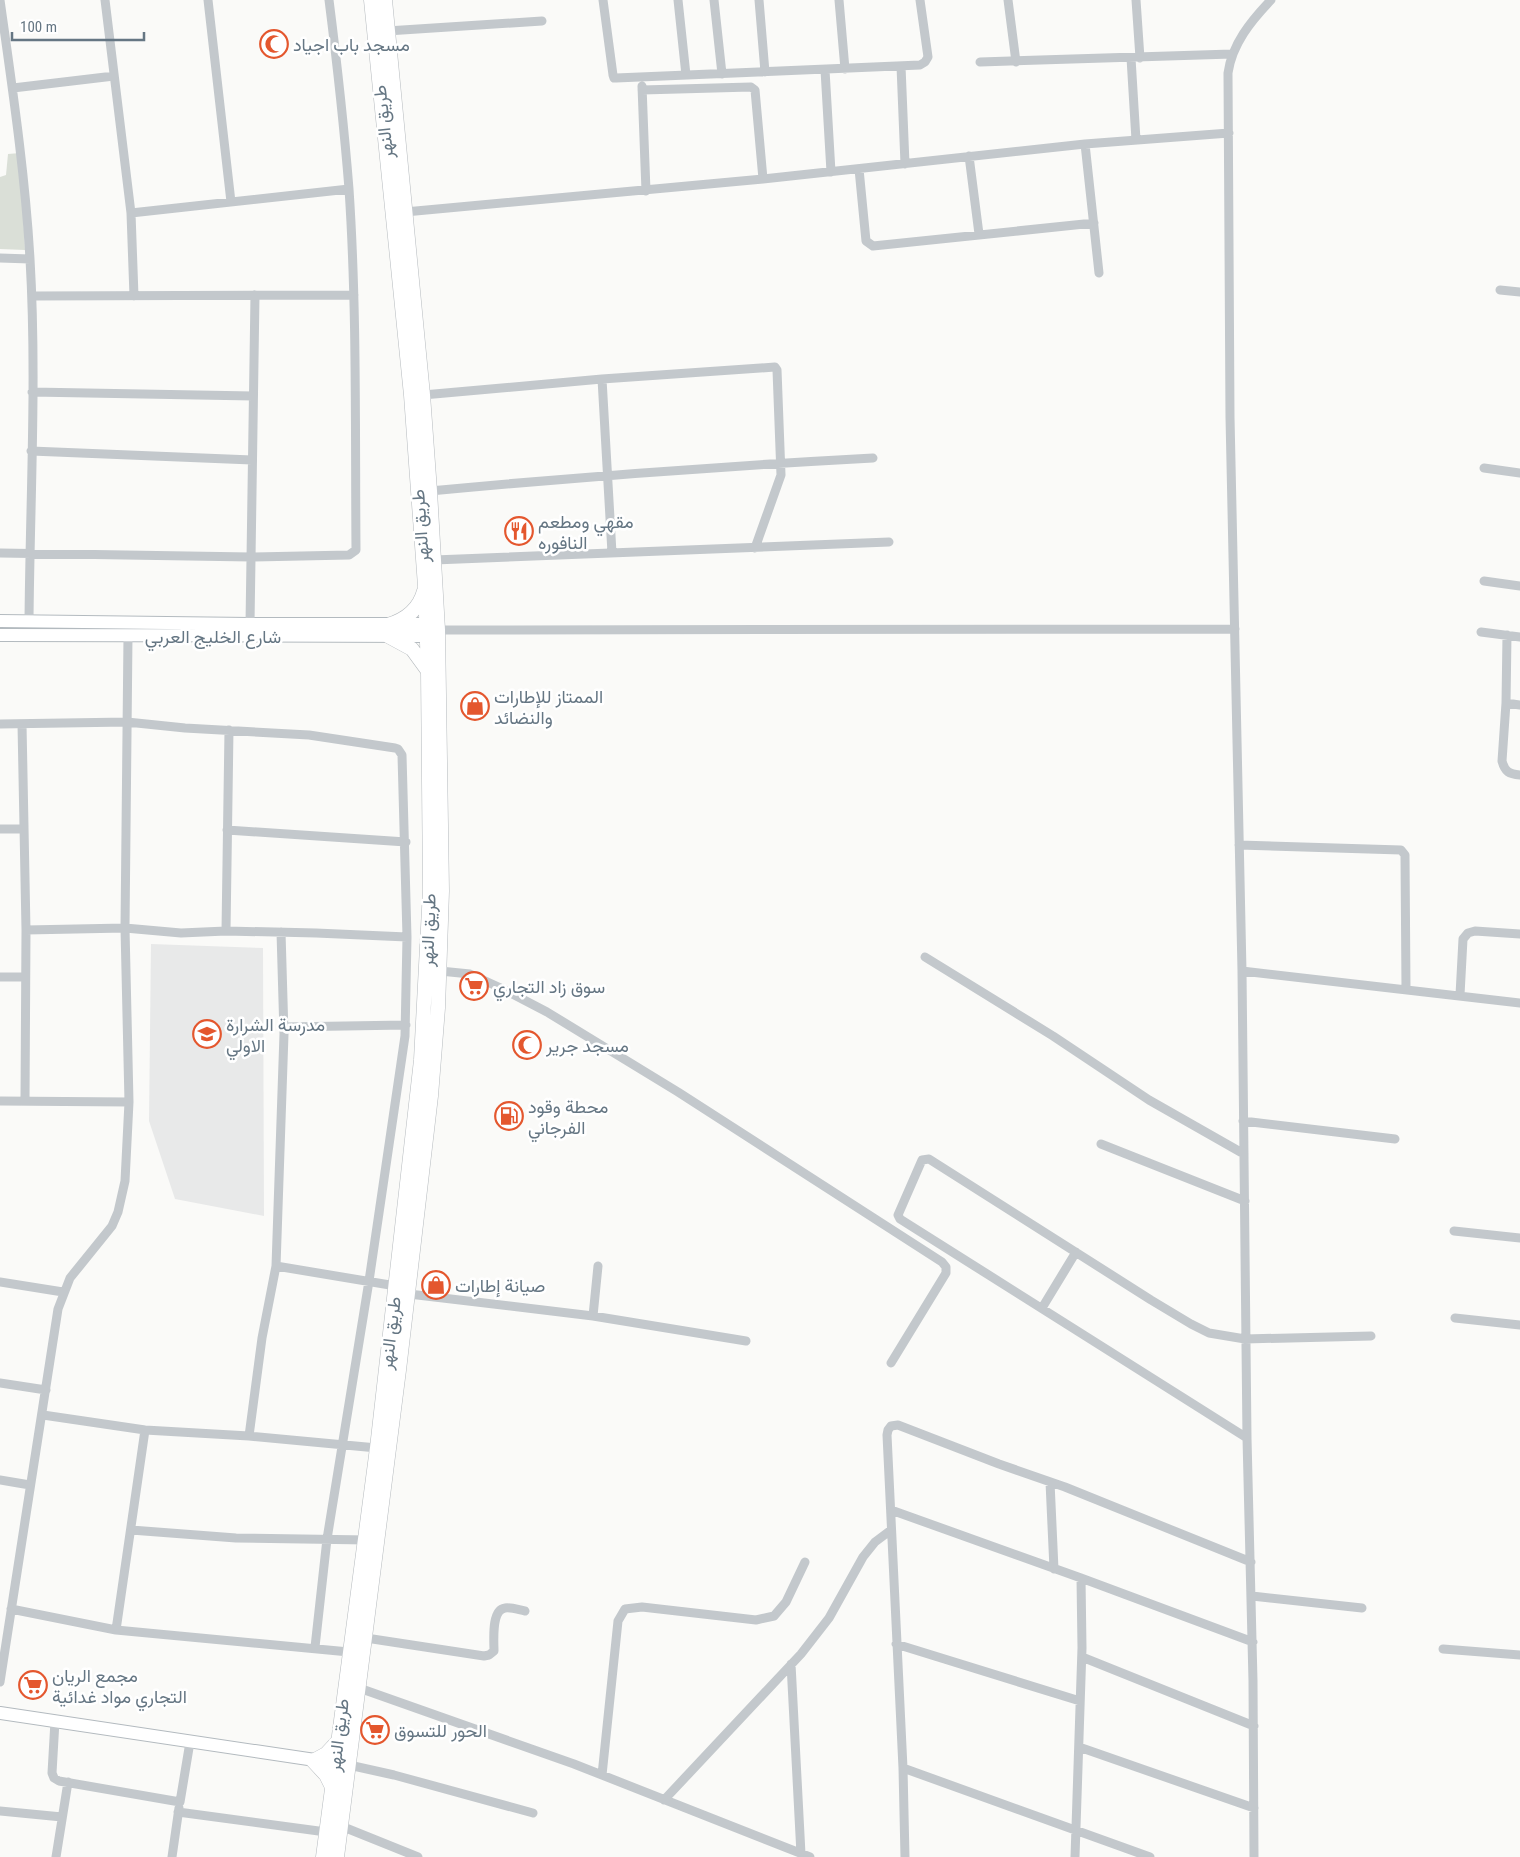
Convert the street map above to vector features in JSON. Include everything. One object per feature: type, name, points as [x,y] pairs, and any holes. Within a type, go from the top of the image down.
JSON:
[{"type":"main road","name":"طريق النهر","points":[[323,1857],[350,1652],[371,1540],[409,1294],[431,1096],[440,971],[442,890],[430,630],[411,395],[370,0]]},
{"type":"main road","name":"طريق النهر","points":[[338,1857],[366,1638],[377,1448],[421,1060],[430,890],[428,672],[434,560],[423,395],[384,0]]},
{"type":"main road","points":[[425,586],[419,604],[406,618],[388,631],[412,649],[424,663],[428,672]]},
{"type":"main road","name":"شارع الخليج العربي","points":[[0,621],[250,624],[388,631]]},
{"type":"main road","name":"شارع الخليج العربي","points":[[0,635],[128,636],[430,630]]},
{"type":"main road","points":[[0,1713],[335,1763]]},
{"type":"main road","points":[[313,1761],[326,1754],[338,1740]]},
{"type":"main road","points":[[313,1761],[326,1775],[332,1786]]},
{"type":"street","points":[[0,0],[24,171],[32,296],[29,621]]},
{"type":"street","points":[[105,0],[131,213],[134,296]]},
{"type":"street","points":[[208,0],[231,202]]},
{"type":"street","points":[[0,553],[251,557],[348,555],[356,550],[354,295],[349,189],[340,85],[329,0]]},
{"type":"street","points":[[603,0],[614,78],[920,65],[928,57],[920,0]]},
{"type":"street","points":[[678,0],[686,75]]},
{"type":"street","points":[[714,0],[722,74]]},
{"type":"street","points":[[759,0],[765,72]]},
{"type":"street","points":[[839,0],[845,69]]},
{"type":"street","points":[[1008,0],[1016,62]]},
{"type":"street","points":[[1136,0],[1136,140]]},
{"type":"street","points":[[1254,1857],[1252,1596],[1245,1339],[1242,972],[1230,417],[1228,73],[1232,54],[1241,38],[1257,15],[1271,0]]},
{"type":"street","points":[[387,31],[542,21]]},
{"type":"street","points":[[980,62],[1232,54]]},
{"type":"street","points":[[901,66],[905,164]]},
{"type":"street","points":[[825,70],[832,172]]},
{"type":"street","points":[[13,88],[114,76]]},
{"type":"street","points":[[641,77],[646,191]]},
{"type":"street","points":[[642,90],[751,87],[755,90],[756,94],[763,179]]},
{"type":"street","points":[[404,212],[646,191],[1085,144],[1228,133]]},
{"type":"street","points":[[1085,144],[1099,273]]},
{"type":"street","points":[[969,156],[979,234]]},
{"type":"street","points":[[859,169],[866,241],[873,246],[1094,223]]},
{"type":"street","points":[[131,213],[349,189]]},
{"type":"street","points":[[0,258],[30,259]]},
{"type":"street","points":[[1500,290],[1520,292]]},
{"type":"street","points":[[250,624],[255,295]]},
{"type":"street","points":[[32,296],[354,295]]},
{"type":"street","points":[[423,395],[602,379],[775,367],[777,370],[782,463],[780,478],[755,548]]},
{"type":"street","points":[[602,379],[612,553]]},
{"type":"street","points":[[32,392],[253,396]]},
{"type":"street","points":[[31,451],[252,460]]},
{"type":"street","points":[[430,492],[608,476],[873,458]]},
{"type":"street","points":[[1484,468],[1520,473]]},
{"type":"street","points":[[434,560],[889,542]]},
{"type":"street","points":[[1484,581],[1520,586]]},
{"type":"street","points":[[430,630],[1235,629]]},
{"type":"street","points":[[1481,632],[1520,637]]},
{"type":"street","points":[[1507,635],[1506,703],[1502,761],[1504,768],[1509,774],[1520,775]]},
{"type":"street","points":[[0,1682],[58,1309],[70,1278],[108,1232],[118,1212],[125,1181],[129,1102],[125,928],[128,636]]},
{"type":"street","points":[[1506,703],[1520,705]]},
{"type":"street","points":[[0,724],[128,722],[185,728],[317,736],[398,749],[402,755],[406,842],[406,1024],[369,1281],[327,1539],[315,1647]]},
{"type":"street","points":[[22,724],[26,930],[25,1101]]},
{"type":"street","points":[[226,931],[230,730]]},
{"type":"street","points":[[0,829],[24,829]]},
{"type":"street","points":[[227,830],[406,842]]},
{"type":"street","points":[[1239,845],[1401,850],[1405,855],[1406,989]]},
{"type":"street","points":[[26,930],[125,928],[181,932],[281,932],[407,937]]},
{"type":"street","points":[[1460,995],[1463,939],[1468,933],[1475,931],[1520,934]]},
{"type":"street","points":[[249,1436],[262,1338],[276,1266],[284,1027],[281,932]]},
{"type":"street","points":[[926,958],[1053,1036],[1149,1100],[1244,1154]]},
{"type":"street","points":[[440,971],[470,974],[540,1008],[678,1092],[942,1262],[946,1267],[946,1273],[891,1363]]},
{"type":"street","points":[[1242,972],[1520,1003]]},
{"type":"street","points":[[0,976],[25,977]]},
{"type":"street","points":[[284,1027],[406,1024]]},
{"type":"street","points":[[0,1101],[129,1102]]},
{"type":"street","points":[[1243,1122],[1395,1139]]},
{"type":"street","points":[[1101,1144],[1245,1201]]},
{"type":"street","points":[[1247,1438],[898,1218],[922,1160],[929,1159],[1191,1324],[1210,1333],[1245,1339],[1371,1336]]},
{"type":"street","points":[[1454,1231],[1520,1238]]},
{"type":"street","points":[[1042,1308],[1076,1252]]},
{"type":"street","points":[[276,1266],[396,1286]]},
{"type":"street","points":[[593,1316],[598,1266]]},
{"type":"street","points":[[0,1282],[63,1292]]},
{"type":"street","points":[[409,1294],[593,1316],[746,1341]]},
{"type":"street","points":[[1455,1318],[1520,1325]]},
{"type":"street","points":[[0,1384],[46,1390]]},
{"type":"street","points":[[43,1415],[145,1430],[342,1443],[377,1448]]},
{"type":"street","points":[[905,1857],[903,1768],[887,1435],[891,1426],[898,1425],[1050,1482],[1251,1562]]},
{"type":"street","points":[[116,1630],[145,1430]]},
{"type":"street","points":[[0,1480],[30,1486]]},
{"type":"street","points":[[1050,1482],[1054,1570]]},
{"type":"street","points":[[890,1510],[1054,1570],[1081,1578],[1252,1642]]},
{"type":"street","points":[[131,1530],[236,1538],[371,1540]]},
{"type":"street","points":[[664,1800],[791,1664],[830,1618],[862,1557],[875,1542],[891,1530]]},
{"type":"street","points":[[602,1776],[618,1621],[625,1609],[642,1607],[756,1620],[774,1616],[786,1602],[805,1562]]},
{"type":"street","points":[[1075,1857],[1082,1657],[1081,1578]]},
{"type":"street","points":[[1252,1596],[1362,1608]]},
{"type":"street","points":[[366,1638],[490,1656],[494,1651],[495,1617],[499,1611],[504,1608],[525,1611]]},
{"type":"street","points":[[11,1609],[116,1630],[315,1647],[350,1652]]},
{"type":"street","points":[[896,1644],[1080,1701]]},
{"type":"street","points":[[1443,1649],[1520,1655]]},
{"type":"street","points":[[1082,1657],[1254,1726]]},
{"type":"street","points":[[359,1688],[602,1776],[800,1855],[791,1664]]},
{"type":"street","points":[[54,1720],[52,1773],[58,1781],[179,1807],[326,1832]]},
{"type":"street","points":[[172,1857],[190,1742]]},
{"type":"street","points":[[1079,1747],[1254,1808]]},
{"type":"street","points":[[349,1765],[394,1775],[533,1813]]},
{"type":"street","points":[[903,1768],[1150,1857]]},
{"type":"street","points":[[56,1857],[68,1782]]},
{"type":"street","points":[[0,1811],[62,1817]]},
{"type":"street","points":[[341,1826],[418,1857]]},
{"type":"shaded area","points":[[20,153],[25,250],[0,249],[0,177],[6,175],[8,154]]},
{"type":"shaded area","name":"مدرسة الشرارة الاولي","points":[[151,944],[263,948],[264,1216],[175,1199],[149,1121]]},
{"type":"place","name":"مسجد باب اجياد","points":[[274,44]]},
{"type":"place","name":"مقهي ومطعم النافوره","points":[[519,531]]},
{"type":"place","name":"الممتاز للإطارات والنضائد","points":[[475,706]]},
{"type":"place","name":"سوق زاد التجاري","points":[[474,986]]},
{"type":"place","name":"مدرسة الشرارة الاولي","points":[[207,1034]]},
{"type":"place","name":"مسجد جرير","points":[[527,1045]]},
{"type":"place","name":"محطة وقود الفرجاني","points":[[509,1116]]},
{"type":"place","name":"صيانة إطارات","points":[[436,1285]]},
{"type":"place","name":"مجمع الريان التجاري مواد غدائية","points":[[33,1685]]},
{"type":"place","name":"الحور للتسوق","points":[[375,1730]]}]
